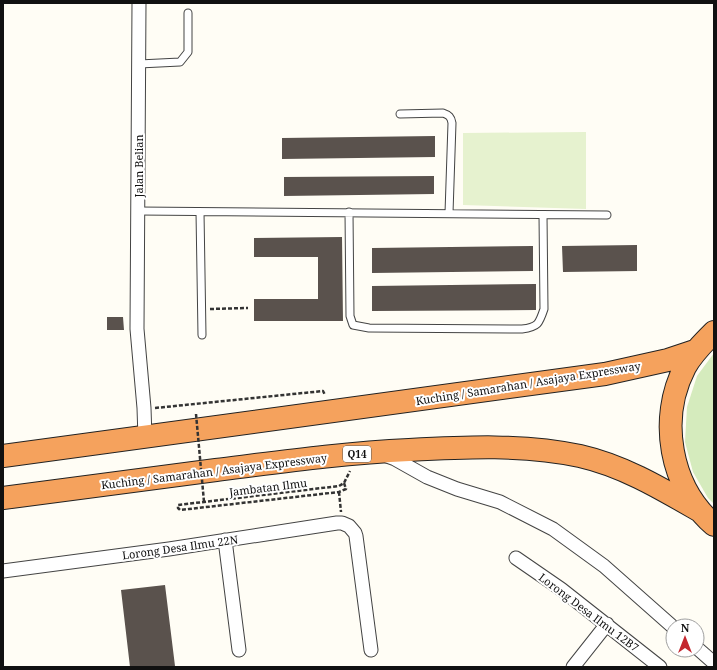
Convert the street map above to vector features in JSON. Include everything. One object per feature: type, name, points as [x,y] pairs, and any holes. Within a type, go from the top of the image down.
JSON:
[{"type":"highway","name":"Kuching / Samarahan / Asajaya Expressway","points":[[707,518],[686,490],[676,466],[671,442],[671,416],[675,391],[685,368],[695,351],[714,332]]},
{"type":"highway","name":"Kuching / Samarahan / Asajaya Expressway","points":[[3,456],[605,374],[668,360],[695,351]]},
{"type":"highway","name":"Kuching / Samarahan / Asajaya Expressway","points":[[3,498],[317,457],[375,452],[490,447],[540,450],[579,456],[622,468],[657,486],[707,518]]},
{"type":"street","name":"Jalan Belian","points":[[139,3],[137,329],[144,408],[144,438]]},
{"type":"street","points":[[375,452],[395,459],[427,477],[457,489],[500,502],[554,529],[604,566],[665,620]]},
{"type":"street","name":"Lorong Desa Ilmu 22N","points":[[3,571],[162,550],[315,525],[348,527]]},
{"type":"street","points":[[348,527],[356,536],[371,650]]},
{"type":"street","points":[[225,540],[239,650]]},
{"type":"street","name":"Lorong Desa Ilmu 12B7","points":[[516,558],[561,589],[660,667]]},
{"type":"street","points":[[573,667],[607,624]]},
{"type":"street","points":[[705,655],[714,663]]},
{"type":"lane","points":[[138,64],[180,62],[188,52],[188,13]]},
{"type":"lane","points":[[400,114],[443,113],[450,117],[452,123],[449,213]]},
{"type":"lane","points":[[138,211],[607,215]]},
{"type":"lane","points":[[200,212],[202,335]]},
{"type":"lane","points":[[349,212],[350,316],[353,325],[369,328],[522,329],[532,328],[537,325],[544,309],[544,215]]},
{"type":"path","points":[[201,309],[248,308]]},
{"type":"path","points":[[144,408],[158,408],[323,391],[325,393],[325,397]]},
{"type":"path","points":[[158,408],[159,414]]},
{"type":"path","points":[[196,414],[204,502]]},
{"type":"path","points":[[344,483],[346,489],[339,492],[348,527]]},
{"type":"path","name":"Jambatan Ilmu","points":[[334,487],[204,502],[178,506],[178,508],[180,510],[339,492]]},
{"type":"green space","points":[[586,132],[586,209],[463,205],[463,133]]},
{"type":"green space","points":[[714,353],[714,504],[708,498],[693,472],[685,442],[687,407],[697,376]]},
{"type":"building","points":[[435,136],[435,157],[282,159],[282,138]]},
{"type":"building","points":[[434,176],[434,194],[284,196],[284,177]]},
{"type":"building","points":[[342,237],[343,321],[254,321],[254,299],[318,299],[318,257],[254,257],[254,238]]},
{"type":"building","points":[[637,245],[637,271],[563,272],[562,246]]},
{"type":"building","points":[[533,246],[533,271],[372,273],[372,248]]},
{"type":"building","points":[[536,284],[536,310],[372,311],[372,286]]},
{"type":"building","points":[[107,317],[123,317],[124,330],[107,330]]},
{"type":"building","points":[[165,585],[175,666],[130,667],[121,590]]}]
